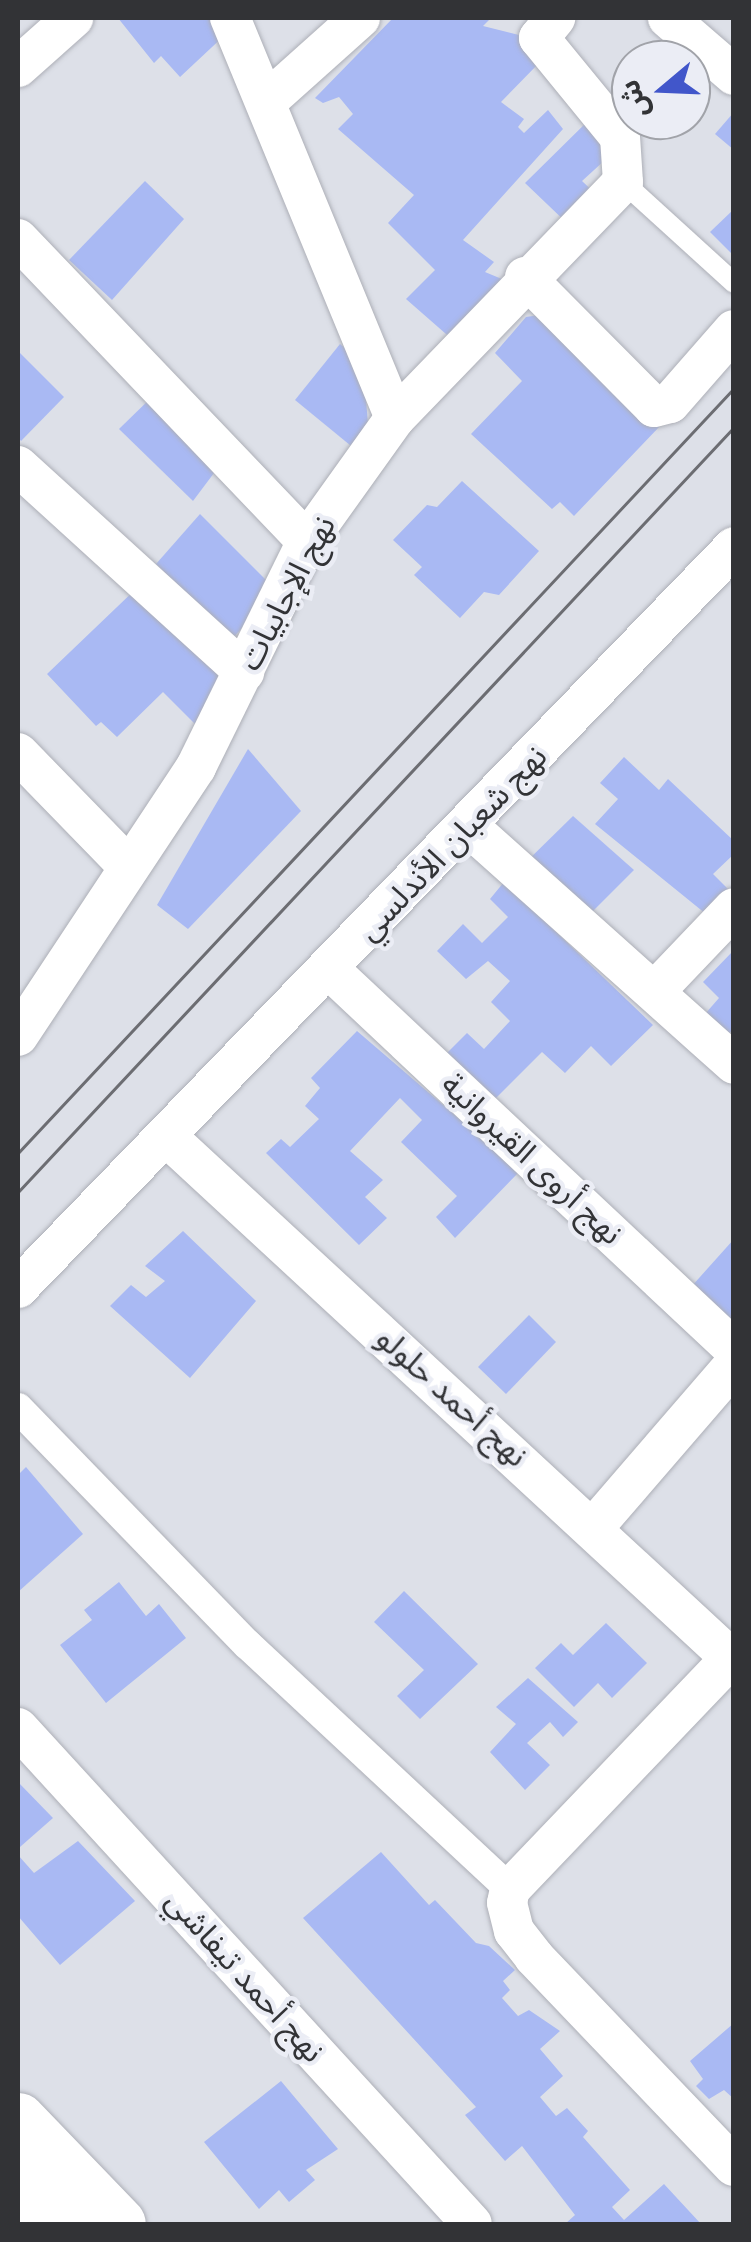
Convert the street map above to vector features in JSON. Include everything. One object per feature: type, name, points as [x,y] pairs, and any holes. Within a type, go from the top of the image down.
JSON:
[{"type":"main road","points":[[18,2120],[118,2224]]},
{"type":"main road","points":[[18,2188],[54,2224]]},
{"type":"street","points":[[18,67],[73,18]]},
{"type":"street","points":[[230,18],[395,418]]},
{"type":"street","points":[[266,102],[360,18]]},
{"type":"street","points":[[668,18],[734,75]]},
{"type":"street","points":[[536,24],[620,137],[623,182]]},
{"type":"street","name":"نهج الإجابيات","points":[[18,1036],[196,767],[307,541],[395,418],[524,277],[623,182]]},
{"type":"street","points":[[18,239],[307,541]]},
{"type":"street","points":[[524,277],[654,408],[670,403],[734,330]]},
{"type":"street","points":[[18,466],[244,672]]},
{"type":"street","name":"نهج شعبان الأندلسي","points":[[18,1288],[330,970],[734,546]]},
{"type":"street","points":[[18,753],[129,867]]},
{"type":"street","points":[[468,826],[656,990],[734,1064]]},
{"type":"street","points":[[656,990],[734,908]]},
{"type":"street","name":"نهج أروى القيروانية","points":[[330,970],[734,1348]]},
{"type":"street","name":"نهج أحمد حلولو","points":[[166,1136],[594,1527],[732,1660]]},
{"type":"street","points":[[594,1527],[734,1366]]},
{"type":"street","points":[[18,1408],[248,1645],[510,1889],[514,1931],[734,2166]]},
{"type":"street","points":[[510,1889],[732,1660]]},
{"type":"street","name":"نهج أحمد تيفاشي","points":[[18,1728],[472,2224]]},
{"type":"lane","points":[[623,182],[734,284]]},
{"type":"building","points":[[118,18],[215,18],[227,33],[180,77],[161,56],[154,63]]},
{"type":"building","points":[[393,18],[491,18],[483,26],[519,35],[540,62],[501,102],[524,119],[518,127],[524,133],[548,110],[563,129],[463,240],[494,262],[485,272],[509,282],[454,341],[406,299],[435,270],[388,223],[414,195],[338,129],[353,114],[339,97],[323,103],[315,98]]},
{"type":"building","points":[[734,112],[734,150],[715,134]]},
{"type":"building","points":[[595,114],[616,150],[582,181],[600,198],[570,226],[525,183]]},
{"type":"building","points":[[145,181],[184,219],[112,300],[69,260]]},
{"type":"building","points":[[734,209],[734,256],[710,232]]},
{"type":"building","points":[[546,314],[661,425],[574,516],[560,502],[552,509],[471,434],[522,381],[495,353],[526,317]]},
{"type":"building","points":[[340,344],[363,363],[368,424],[356,450],[295,400]]},
{"type":"building","points":[[18,351],[64,397],[21,441],[18,437]]},
{"type":"building","points":[[157,392],[223,461],[193,501],[119,429]]},
{"type":"building","points":[[462,481],[539,551],[499,595],[484,592],[460,618],[414,575],[422,567],[393,540],[427,505],[437,507]]},
{"type":"building","points":[[200,514],[276,590],[233,638],[156,564]]},
{"type":"building","points":[[140,585],[232,672],[201,730],[163,692],[117,737],[101,722],[96,726],[47,674]]},
{"type":"building","points":[[248,749],[301,811],[188,929],[157,905]]},
{"type":"building","points":[[624,757],[659,790],[668,779],[734,841],[734,854],[713,874],[729,890],[706,914],[595,824],[618,799],[600,783]]},
{"type":"building","points":[[573,816],[634,870],[584,920],[521,867]]},
{"type":"building","points":[[504,882],[653,1025],[611,1066],[591,1046],[565,1073],[542,1052],[491,1103],[444,1056],[467,1033],[484,1049],[510,1021],[491,1002],[510,981],[488,961],[466,979],[437,951],[463,924],[482,943],[508,917],[490,899]]},
{"type":"building","points":[[734,950],[734,1029],[727,1035],[705,1014],[719,998],[703,982]]},
{"type":"building","points":[[357,1031],[520,1171],[455,1238],[436,1217],[457,1196],[401,1142],[422,1120],[400,1098],[350,1151],[383,1180],[365,1197],[387,1218],[359,1245],[266,1153],[281,1139],[290,1147],[319,1119],[305,1106],[320,1088],[311,1078]]},
{"type":"building","points":[[183,1231],[256,1301],[190,1378],[110,1306],[131,1285],[146,1297],[165,1281],[145,1266]]},
{"type":"building","points":[[734,1239],[734,1330],[691,1287]]},
{"type":"building","points":[[529,1315],[556,1342],[506,1394],[478,1367]]},
{"type":"building","points":[[26,1467],[83,1534],[18,1592],[18,1475]]},
{"type":"building","points":[[119,1582],[146,1616],[159,1604],[186,1638],[106,1703],[60,1645],[92,1620],[84,1610]]},
{"type":"building","points":[[404,1591],[478,1664],[420,1719],[397,1696],[424,1670],[374,1622]]},
{"type":"building","points":[[606,1623],[647,1663],[612,1698],[598,1683],[574,1707],[535,1668],[561,1643],[573,1655]]},
{"type":"building","points":[[528,1678],[578,1722],[563,1737],[550,1722],[527,1743],[550,1765],[525,1790],[490,1752],[516,1724],[496,1707]]},
{"type":"building","points":[[18,1782],[53,1818],[20,1847],[18,1844]]},
{"type":"building","points":[[78,1841],[135,1901],[60,1965],[18,1916],[18,1855],[34,1873]]},
{"type":"building","points":[[381,1852],[429,1905],[435,1900],[476,1943],[489,1946],[515,1970],[503,1981],[510,1990],[502,1998],[518,2016],[529,2010],[560,2031],[540,2049],[563,2076],[540,2097],[556,2116],[567,2108],[588,2131],[583,2137],[630,2190],[612,2207],[624,2220],[664,2184],[701,2224],[565,2224],[575,2215],[522,2146],[505,2161],[465,2115],[476,2107],[303,1918]]},
{"type":"building","points":[[734,2023],[734,2099],[724,2090],[709,2099],[696,2086],[703,2079],[690,2061]]},
{"type":"building","points":[[281,2081],[338,2149],[306,2170],[315,2180],[289,2202],[279,2190],[259,2209],[204,2142]]},
{"type":"tram line","points":[[18,1153],[734,388]]},
{"type":"tram line","points":[[18,1192],[734,427]]}]
